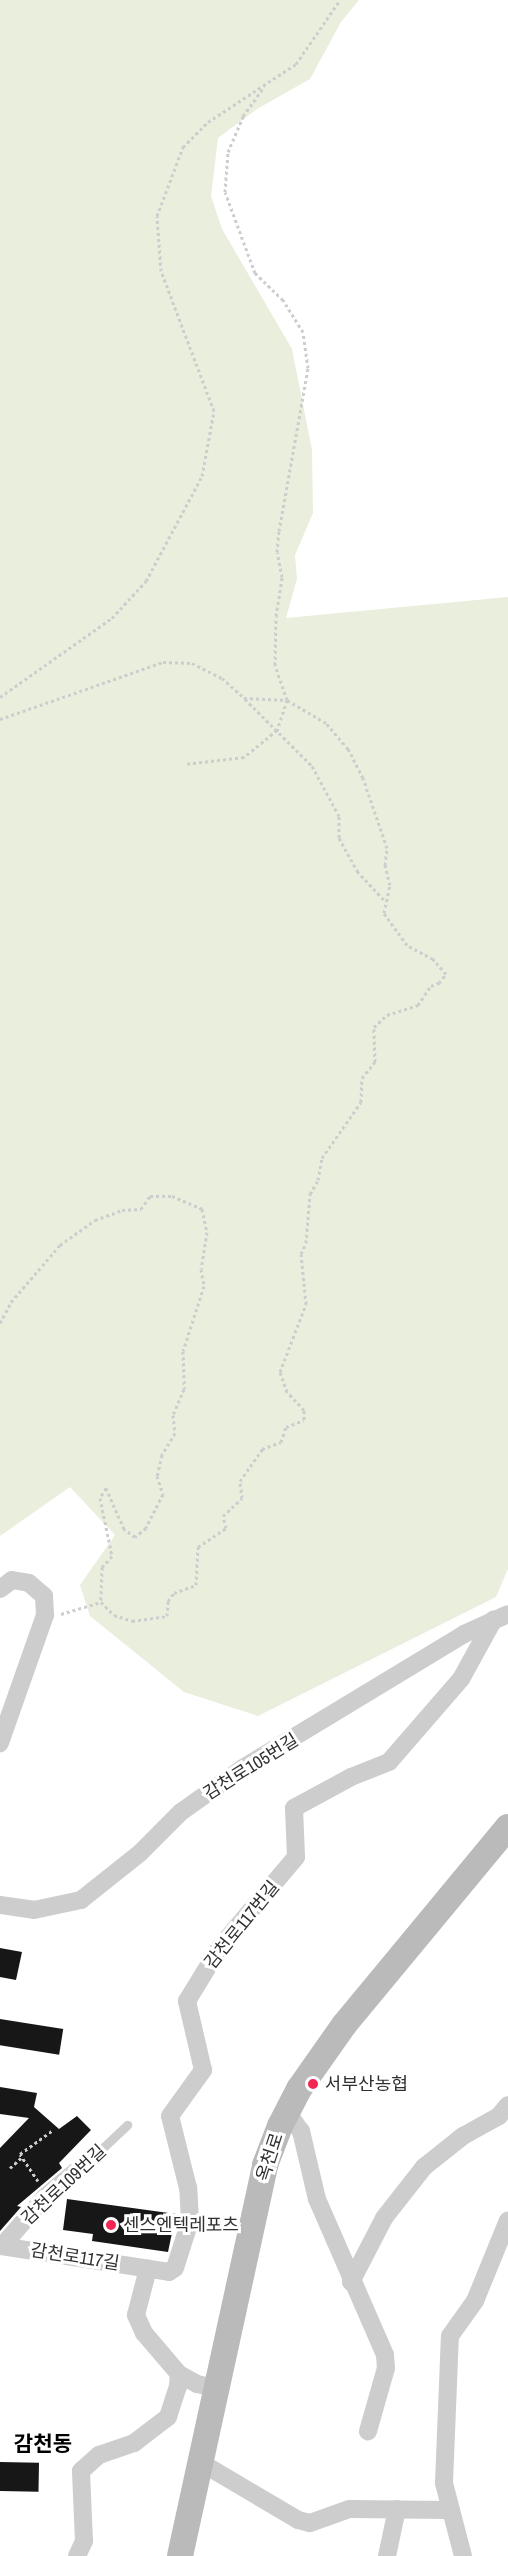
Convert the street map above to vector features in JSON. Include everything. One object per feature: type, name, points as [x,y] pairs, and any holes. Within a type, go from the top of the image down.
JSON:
[{"type":"street","points":[[0,1589],[12,1581],[29,1583],[44,1596],[43,1621],[0,1743]]},
{"type":"street","name":"감천로105번길","points":[[0,1905],[34,1910],[81,1900],[140,1853],[182,1812],[243,1768],[501,1617]]},
{"type":"street","name":"감천로117번길","points":[[148,2269],[169,2272],[175,2268],[190,2220],[188,2188],[170,2116],[203,2070],[187,2001],[220,1947],[296,1857],[294,1808],[351,1776],[389,1762],[461,1679],[501,1617]]},
{"type":"street","name":"옥천로","points":[[180,2556],[265,2165],[287,2112],[344,2025],[508,1827]]},
{"type":"street","points":[[351,2282],[384,2218],[424,2167],[463,2136],[499,2116],[508,2105]]},
{"type":"street","points":[[287,2112],[301,2131],[317,2199],[351,2282],[385,2355],[386,2368],[368,2431]]},
{"type":"street","name":"감천로109번길","points":[[1,2246],[48,2195],[91,2159]]},
{"type":"street","points":[[463,2556],[449,2510],[444,2483],[450,2336],[475,2301],[504,2239],[508,2220]]},
{"type":"street","name":"감천로117길","points":[[1,2246],[148,2269]]},
{"type":"street","points":[[148,2269],[136,2315],[144,2333],[179,2374],[197,2384],[216,2388]]},
{"type":"street","points":[[77,2556],[84,2541],[81,2472],[99,2456],[134,2443],[168,2417],[179,2374]]},
{"type":"street","points":[[200,2462],[298,2520],[310,2523],[349,2509],[449,2510]]},
{"type":"street","points":[[387,2556],[397,2510]]},
{"type":"lane","name":"감천로109번길","points":[[91,2159],[127,2126]]},
{"type":"path","points":[[0,697],[112,618],[146,581],[202,476],[214,411],[161,271],[157,216],[183,147],[208,122],[296,64],[340,0]]},
{"type":"path","points":[[185,764],[244,757],[278,730],[287,700],[275,664],[276,616],[282,577],[277,552],[308,368],[303,332],[283,300],[255,273],[225,192],[228,152],[243,116],[264,87]]},
{"type":"path","points":[[0,719],[163,662],[192,663],[222,678],[278,730],[312,766],[323,793],[339,816],[339,838],[357,871],[385,901]]},
{"type":"path","points":[[0,1323],[11,1302],[60,1245],[95,1220],[122,1210],[141,1209],[150,1196],[172,1196],[202,1209],[207,1232],[201,1269],[204,1286],[183,1351],[184,1389],[173,1415],[175,1433],[162,1455],[157,1476],[163,1494],[146,1528],[135,1537],[124,1529],[106,1488],[100,1498],[112,1556],[102,1567],[101,1602],[114,1615],[132,1622],[167,1616],[168,1601],[174,1593],[196,1585],[198,1547],[226,1528],[223,1516],[242,1498],[240,1481],[262,1449],[281,1442],[286,1427],[304,1419],[304,1410],[287,1392],[280,1372],[306,1304],[301,1254],[306,1242],[310,1194],[318,1180],[322,1158],[361,1102],[362,1078],[375,1062],[374,1027],[387,1015],[418,1005],[446,974],[433,959],[407,945],[384,913],[390,885],[385,865],[387,848],[363,778],[348,750],[326,723],[287,700],[244,698]]},
{"type":"path","points":[[43,1621],[101,1602]]},
{"type":"path","points":[[48,2195],[20,2154],[53,2130]]},
{"type":"path","points":[[10,2168],[21,2158]]},
{"type":"green space","points":[[0,0],[359,0],[341,22],[310,79],[257,109],[218,138],[211,196],[222,229],[292,349],[312,450],[313,513],[295,555],[297,579],[286,618],[508,597],[508,1569],[496,1597],[258,1716],[184,1692],[90,1616],[80,1585],[115,1535],[70,1487],[0,1536]]},
{"type":"building","points":[[0,1948],[22,1952],[16,1980],[0,1977]]},
{"type":"building","points":[[0,2019],[63,2029],[59,2055],[0,2045]]},
{"type":"building","points":[[0,2087],[37,2093],[34,2107],[59,2129],[77,2116],[91,2130],[59,2163],[62,2168],[17,2206],[21,2207],[0,2231],[0,2148],[29,2118],[0,2114]]},
{"type":"building","points":[[67,2199],[176,2214],[168,2252],[92,2241],[93,2234],[63,2230]]},
{"type":"building","points":[[0,2462],[39,2463],[38,2492],[0,2491]]},
{"type":"place","name":"서부산농협","points":[[313,2084]]},
{"type":"place","name":"센스엔텍레포츠","points":[[111,2225]]},
{"type":"district","name":"감천동","points":[[43,2444]]}]
